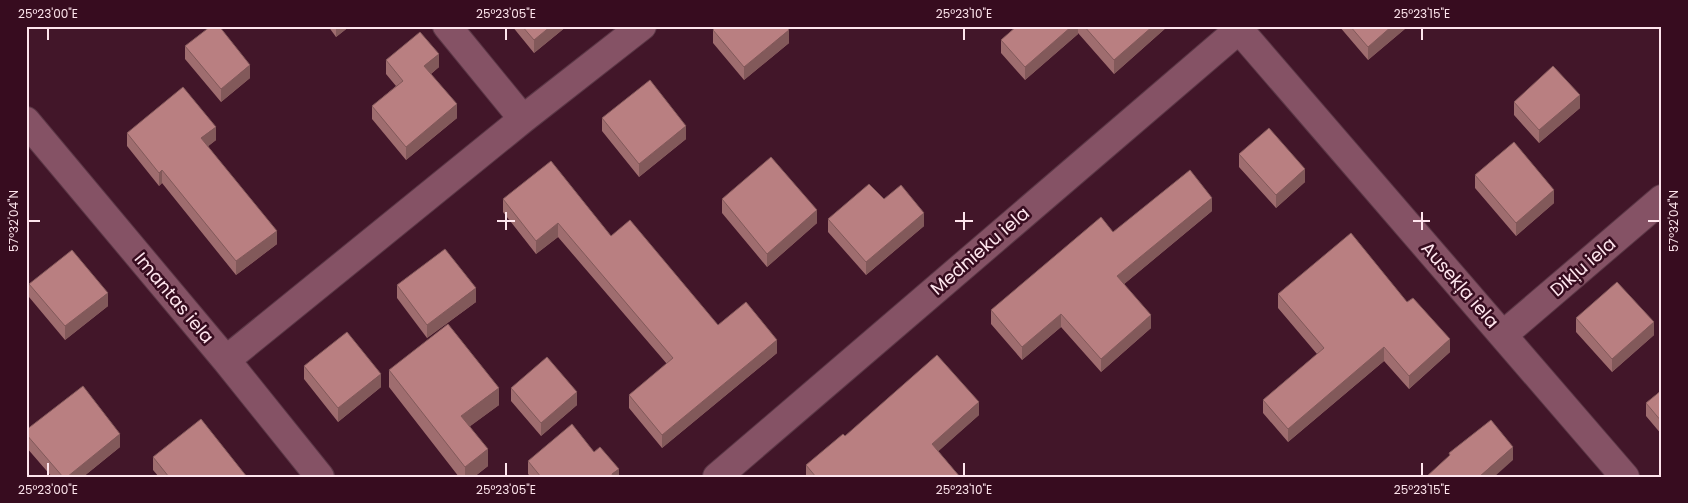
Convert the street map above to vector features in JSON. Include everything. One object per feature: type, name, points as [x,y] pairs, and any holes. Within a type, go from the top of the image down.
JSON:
[{"type":"street","points":[[447,26],[523,119]]},
{"type":"street","points":[[226,360],[523,119],[642,26]]},
{"type":"street","name":"Ausekļa iela","points":[[1239,27],[1625,477]]},
{"type":"street","name":"Mednieku iela","points":[[717,477],[1239,27]]},
{"type":"street","name":"Imantas iela","points":[[26,121],[226,360],[320,477]]},
{"type":"street","name":"Dikļu iela","points":[[1503,335],[1662,199]]},
{"type":"building","points":[[211,26],[219,26],[250,65],[221,89],[185,46]]},
{"type":"building","points":[[522,26],[551,26],[534,40]]},
{"type":"building","points":[[717,26],[785,26],[789,30],[744,67],[713,30]]},
{"type":"building","points":[[1017,26],[1072,26],[1025,67],[1001,40]]},
{"type":"building","points":[[1084,26],[1153,26],[1114,60]]},
{"type":"building","points":[[1350,26],[1392,26],[1368,47]]},
{"type":"building","points":[[420,32],[439,54],[424,66],[457,104],[406,147],[372,106],[403,81],[386,60]]},
{"type":"building","points":[[1553,66],[1580,95],[1539,130],[1514,102]]},
{"type":"building","points":[[650,80],[686,126],[639,164],[602,118]]},
{"type":"building","points":[[183,87],[216,127],[201,138],[277,231],[236,261],[162,170],[159,173],[127,133]]},
{"type":"building","points":[[1269,128],[1305,169],[1276,195],[1239,154]]},
{"type":"building","points":[[1514,142],[1554,190],[1516,223],[1475,175]]},
{"type":"building","points":[[771,157],[817,210],[767,254],[722,199]]},
{"type":"building","points":[[551,161],[611,236],[630,220],[718,325],[746,302],[777,340],[662,435],[629,395],[673,358],[558,223],[536,241],[503,199]]},
{"type":"building","points":[[1190,170],[1212,198],[1117,276],[1151,315],[1101,359],[1061,314],[1022,347],[991,310],[1101,217],[1113,232]]},
{"type":"building","points":[[869,184],[884,199],[901,185],[924,213],[866,262],[828,219]]},
{"type":"building","points":[[1351,233],[1407,302],[1413,298],[1450,339],[1409,376],[1384,347],[1288,429],[1263,400],[1324,348],[1278,294]]},
{"type":"building","points":[[445,249],[476,288],[427,325],[397,285]]},
{"type":"building","points":[[72,250],[108,293],[65,326],[29,284]]},
{"type":"building","points":[[1617,282],[1654,322],[1612,359],[1576,318]]},
{"type":"building","points":[[448,324],[499,388],[461,416],[488,449],[465,467],[389,370]]},
{"type":"building","points":[[347,332],[381,374],[338,408],[304,366]]},
{"type":"building","points":[[937,355],[979,402],[932,444],[960,477],[816,477],[806,465],[843,434],[845,436]]},
{"type":"building","points":[[547,357],[577,392],[541,423],[511,388]]},
{"type":"building","points":[[83,386],[120,434],[67,477],[63,477],[26,434],[26,430]]},
{"type":"building","points":[[1662,390],[1662,422],[1646,403]]},
{"type":"building","points":[[201,419],[247,477],[169,477],[153,457]]},
{"type":"building","points":[[1491,420],[1513,447],[1479,477],[1426,477],[1450,455],[1449,453]]},
{"type":"building","points":[[572,424],[594,452],[600,447],[619,469],[612,474],[613,477],[541,477],[528,461]]}]
